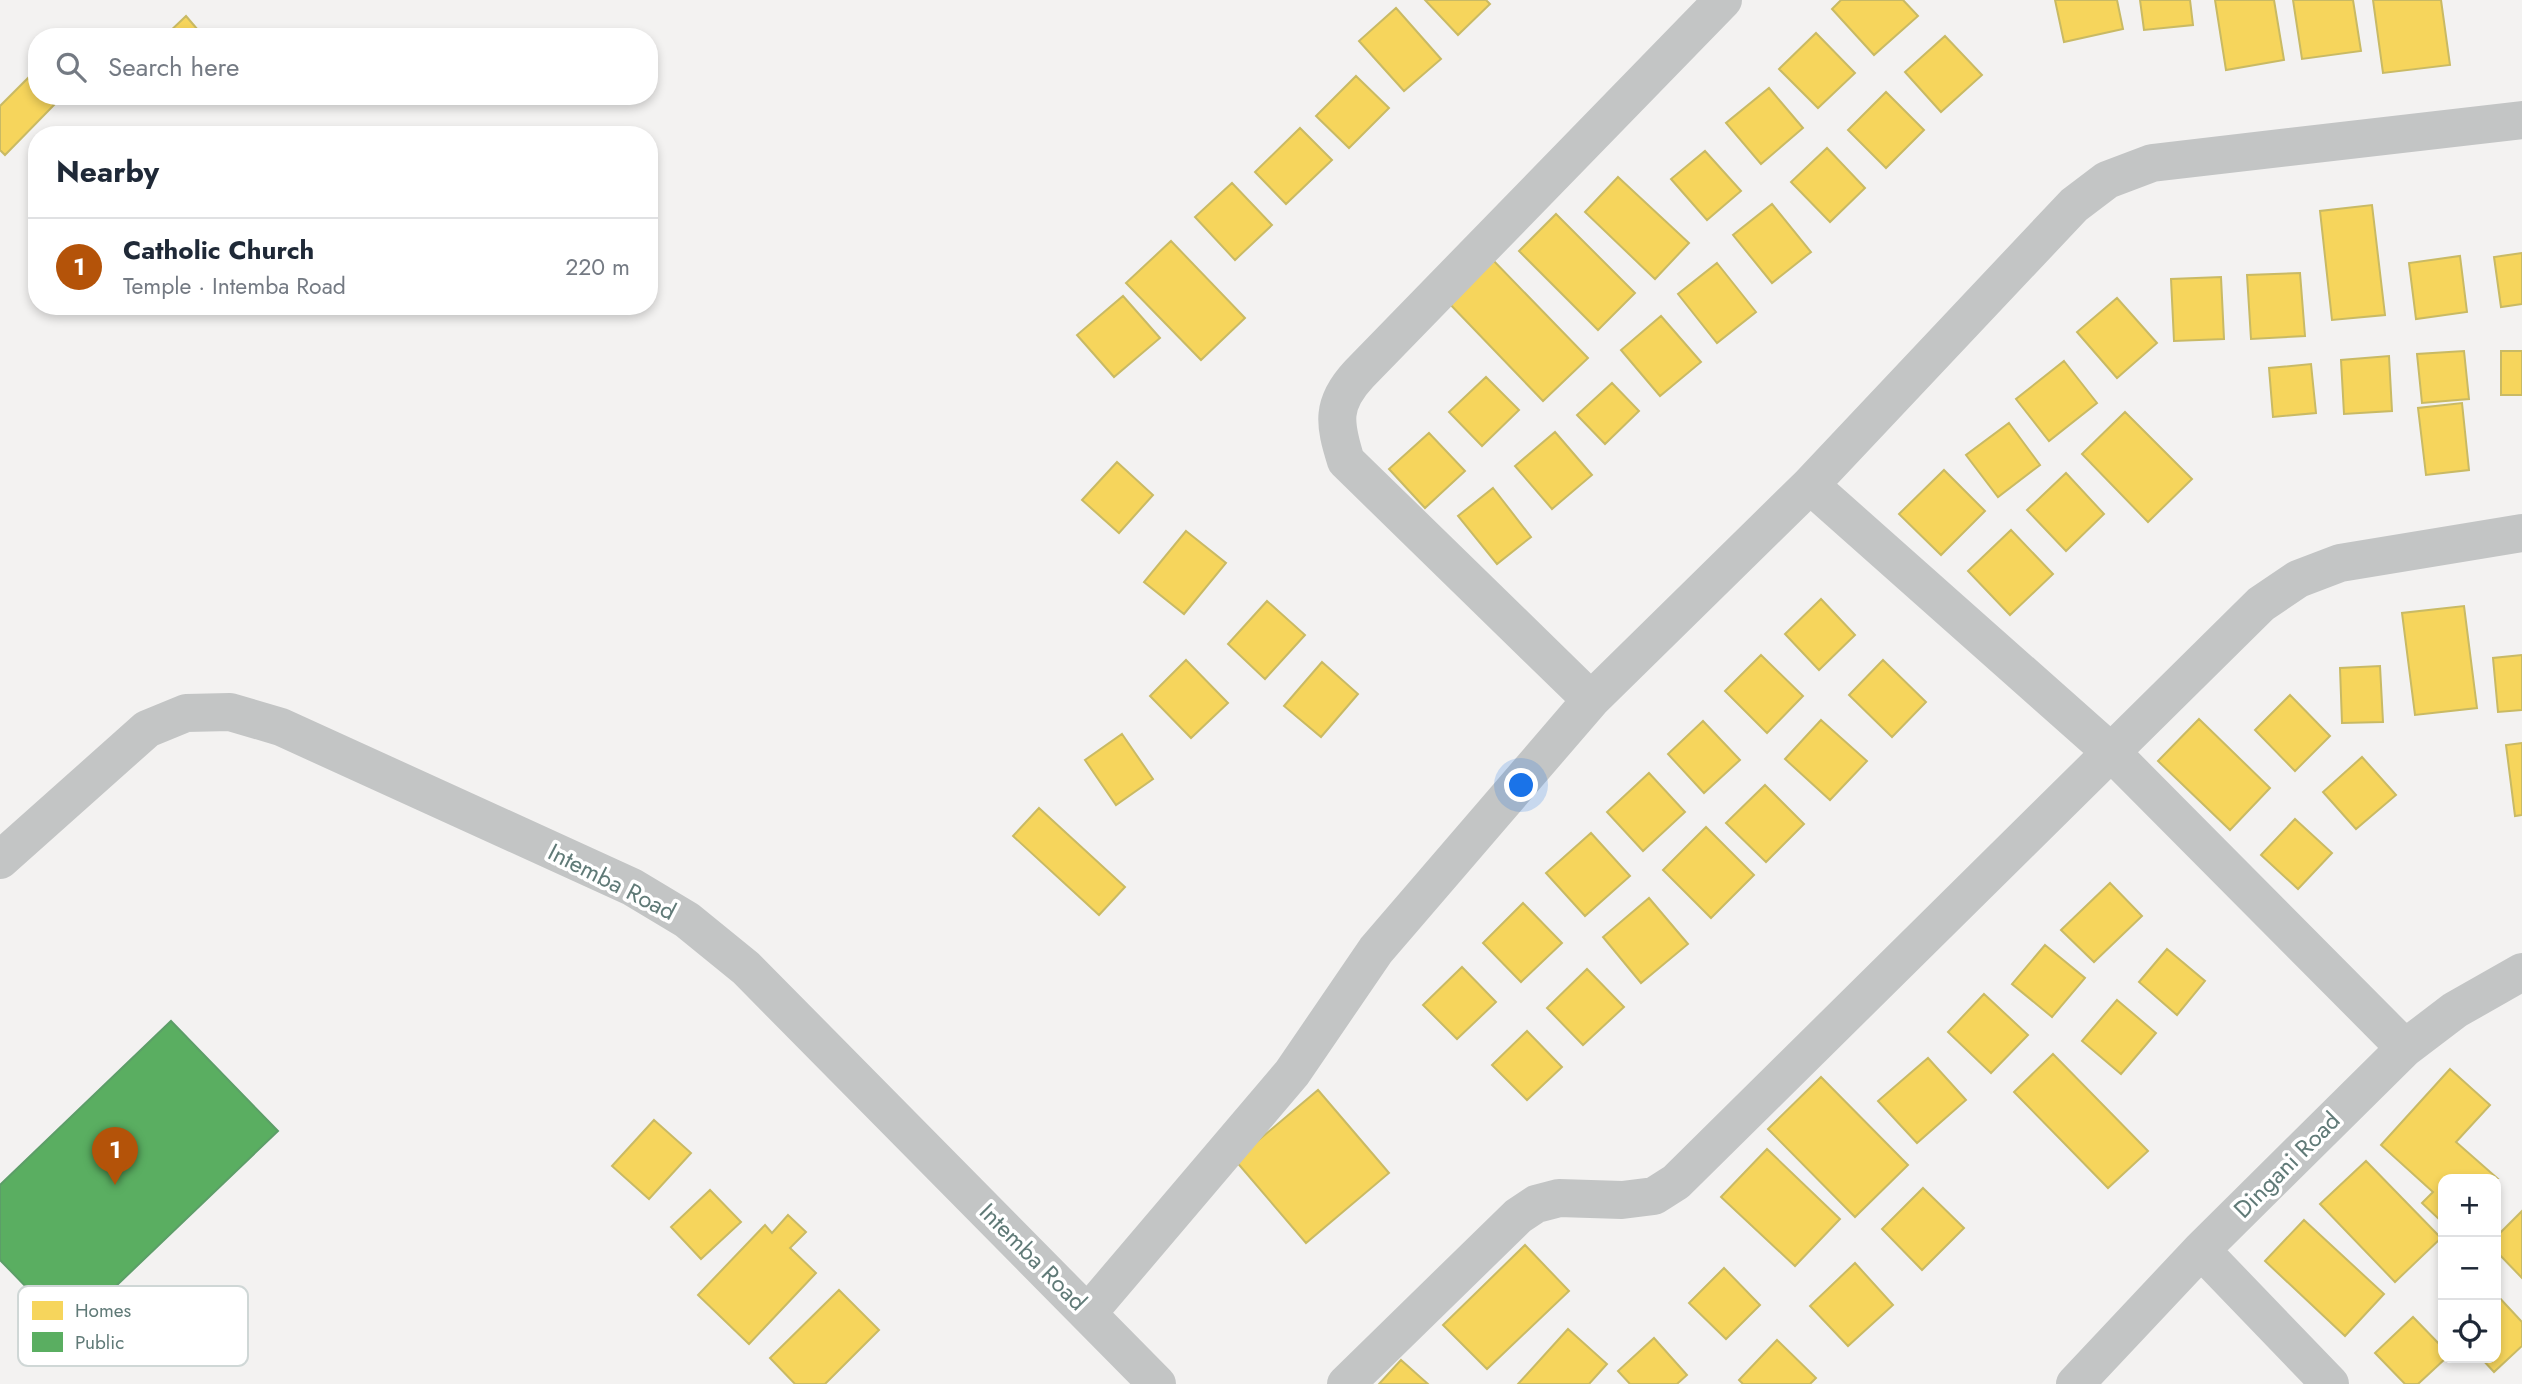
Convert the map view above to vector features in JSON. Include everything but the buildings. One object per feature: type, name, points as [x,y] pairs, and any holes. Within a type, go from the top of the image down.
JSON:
[{"type":"street","points":[[1591,700],[1346,461],[1339,438],[1337,415],[1344,390],[1351,382],[1723,0]]},
{"type":"street","points":[[1088,1313],[1292,1073],[1376,950],[1591,700],[1810,485],[2074,205],[2107,180],[2152,163],[2522,120]]},
{"type":"street","points":[[1810,485],[2112,752],[2405,1048]]},
{"type":"street","points":[[1346,1384],[1518,1216],[1536,1204],[1559,1198],[1622,1200],[1654,1196],[1676,1182],[2261,604],[2298,579],[2340,563],[2522,533]]},
{"type":"street","name":"Intemba Road","points":[[0,860],[147,729],[186,713],[197,712],[230,712],[281,727],[632,887],[687,920],[746,968],[1157,1384]]},
{"type":"street","name":"Dingani Road","points":[[2075,1384],[2201,1250],[2405,1048],[2455,1010],[2522,972]]},
{"type":"street","points":[[2201,1250],[2330,1384]]},
{"type":"place","name":"Catholic Church","points":[[115,1185]]}]
